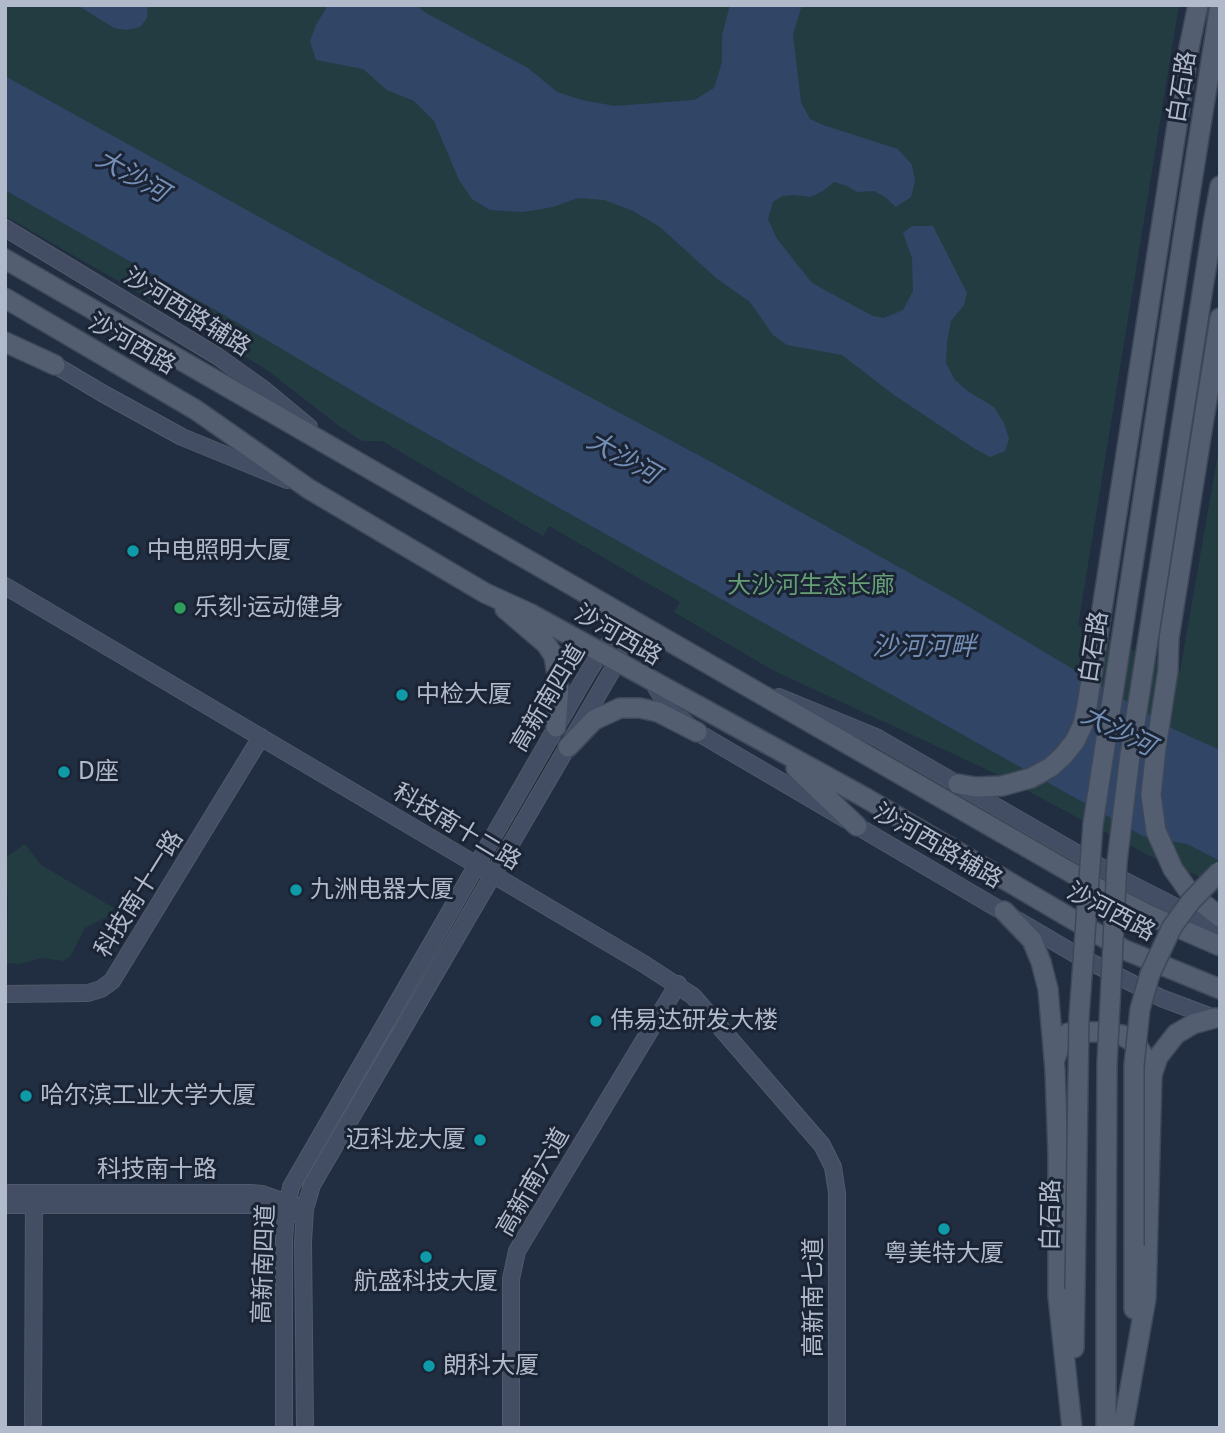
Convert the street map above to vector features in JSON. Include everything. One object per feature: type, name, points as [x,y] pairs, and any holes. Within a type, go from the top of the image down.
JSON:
[{"type":"main road","points":[[958,784],[993,787],[1021,782],[1040,774],[1063,756],[1075,741],[1087,706],[1189,48],[1198,5]]},
{"type":"main road","name":"白石路","points":[[1072,1428],[1079,1017],[1093,824],[1220,5]]},
{"type":"main road","points":[[1106,1428],[1107,1064],[1117,862],[1128,769],[1220,186]]},
{"type":"main road","name":"沙河西路辅路","points":[[5,228],[241,371],[335,448]]},
{"type":"main road","name":"沙河西路","points":[[5,259],[1110,895],[1220,946]]},
{"type":"main road","name":"沙河西路","points":[[5,298],[196,410],[309,489],[485,593],[531,614],[864,797],[1115,945],[1220,989]]},
{"type":"main road","points":[[1220,318],[1169,638],[1153,771],[1152,809],[1160,843],[1181,882],[1199,902],[1220,917]]},
{"type":"main road","points":[[5,332],[55,365],[181,437],[309,489]]},
{"type":"main road","points":[[5,342],[55,365]]},
{"type":"main road","name":"科技南十二路","points":[[5,586],[678,984],[693,996],[822,1145],[833,1167]]},
{"type":"main road","points":[[485,593],[545,644],[554,656],[559,688],[556,727]]},
{"type":"main road","name":"高新南四道","points":[[305,1428],[305,1213],[312,1185],[568,747],[609,658],[630,620]]},
{"type":"main road","points":[[1096,648],[1104,662],[1130,679],[1143,682],[1166,679]]},
{"type":"main road","name":"高新南四道","points":[[284,1428],[287,1208],[296,1178],[556,727],[609,658]]},
{"type":"main road","points":[[738,682],[876,737],[1145,892],[1220,926]]},
{"type":"main road","name":"沙河西路辅路","points":[[653,683],[671,710],[697,732],[1004,911],[1052,942],[1131,984],[1218,1019]]},
{"type":"main road","points":[[568,747],[594,720],[620,708],[658,712],[697,732]]},
{"type":"main road","name":"科技南十一路","points":[[5,994],[88,993],[101,989],[111,981],[261,737]]},
{"type":"main road","points":[[775,748],[858,826]]},
{"type":"main road","points":[[1134,1373],[1134,1065],[1140,1009],[1150,974],[1172,927],[1191,901],[1220,872]]},
{"type":"main road","points":[[1004,911],[1026,932],[1037,950],[1048,989],[1058,1154],[1058,1296],[1072,1428]]},
{"type":"main road","name":"高新南六道","points":[[511,1428],[511,1279],[517,1251],[678,984]]},
{"type":"main road","points":[[1150,1086],[1154,1065],[1170,1040],[1193,1024],[1218,1019]]},
{"type":"main road","points":[[1055,1070],[1058,1046],[1068,1033],[1113,1033],[1130,1040],[1143,1054],[1149,1072],[1148,1273],[1134,1373],[1123,1428]]},
{"type":"main road","name":"高新南七道","points":[[833,1167],[837,1193],[837,1428]]},
{"type":"main road","name":"科技南十路","points":[[5,1193],[34,1199],[250,1205],[287,1208],[305,1213]]},
{"type":"main road","points":[[33,1428],[34,1199]]},
{"type":"main road","name":"科技南十路","points":[[5,1205],[34,1199]]},
{"type":"green space","name":"大沙河生态长廊","points":[[5,5],[1179,5],[1078,626],[1180,671],[1220,442],[1220,896],[1195,874],[1150,856],[990,771],[772,670],[674,612],[680,602],[549,526],[543,536],[382,441],[362,441],[267,370],[5,216]]},
{"type":"green space","points":[[25,844],[41,865],[114,908],[107,917],[85,928],[70,957],[63,961],[42,958],[19,964],[7,963],[8,897],[5,858]]},
{"type":"water","points":[[77,5],[148,5],[147,18],[140,27],[126,30],[114,28]]},
{"type":"water","points":[[328,5],[416,5],[528,68],[557,92],[615,106],[694,100],[714,88],[722,62],[722,35],[730,5],[802,5],[793,34],[801,102],[810,119],[898,149],[912,165],[915,181],[911,197],[896,207],[874,191],[857,192],[834,182],[810,197],[782,196],[773,202],[768,219],[777,239],[812,283],[873,316],[884,318],[903,310],[913,291],[912,258],[903,233],[912,226],[933,226],[967,293],[964,305],[951,321],[946,363],[955,380],[994,407],[1004,423],[1009,439],[1005,451],[990,457],[975,449],[894,395],[842,355],[787,345],[773,335],[750,302],[716,278],[660,227],[633,211],[604,200],[578,198],[553,207],[523,212],[490,210],[472,199],[459,180],[434,121],[414,101],[387,90],[363,69],[316,60],[310,41]]},
{"type":"water","name":"沙河河畔","points":[[5,76],[420,306],[715,464],[956,599],[1173,729],[1220,750],[1220,861],[1187,844],[1143,836],[378,406],[5,190]]},
{"type":"place","name":"中电照明大厦","points":[[133,551]]},
{"type":"place","name":"乐刻·运动健身","points":[[180,608]]},
{"type":"place","name":"中检大厦","points":[[402,695]]},
{"type":"place","name":"D座","points":[[64,772]]},
{"type":"place","name":"九洲电器大厦","points":[[296,890]]},
{"type":"place","name":"伟易达研发大楼","points":[[596,1021]]},
{"type":"place","name":"哈尔滨工业大学大厦","points":[[26,1096]]},
{"type":"place","name":"迈科龙大厦","points":[[480,1140]]},
{"type":"place","name":"粤美特大厦","points":[[944,1229]]},
{"type":"place","name":"航盛科技大厦","points":[[426,1257]]},
{"type":"place","name":"朗科大厦","points":[[429,1366]]},
{"type":"water label","name":"大沙河","points":[[132,176]]},
{"type":"water label","name":"大沙河","points":[[623,458]]},
{"type":"water label","name":"大沙河","points":[[1118,731]]}]
